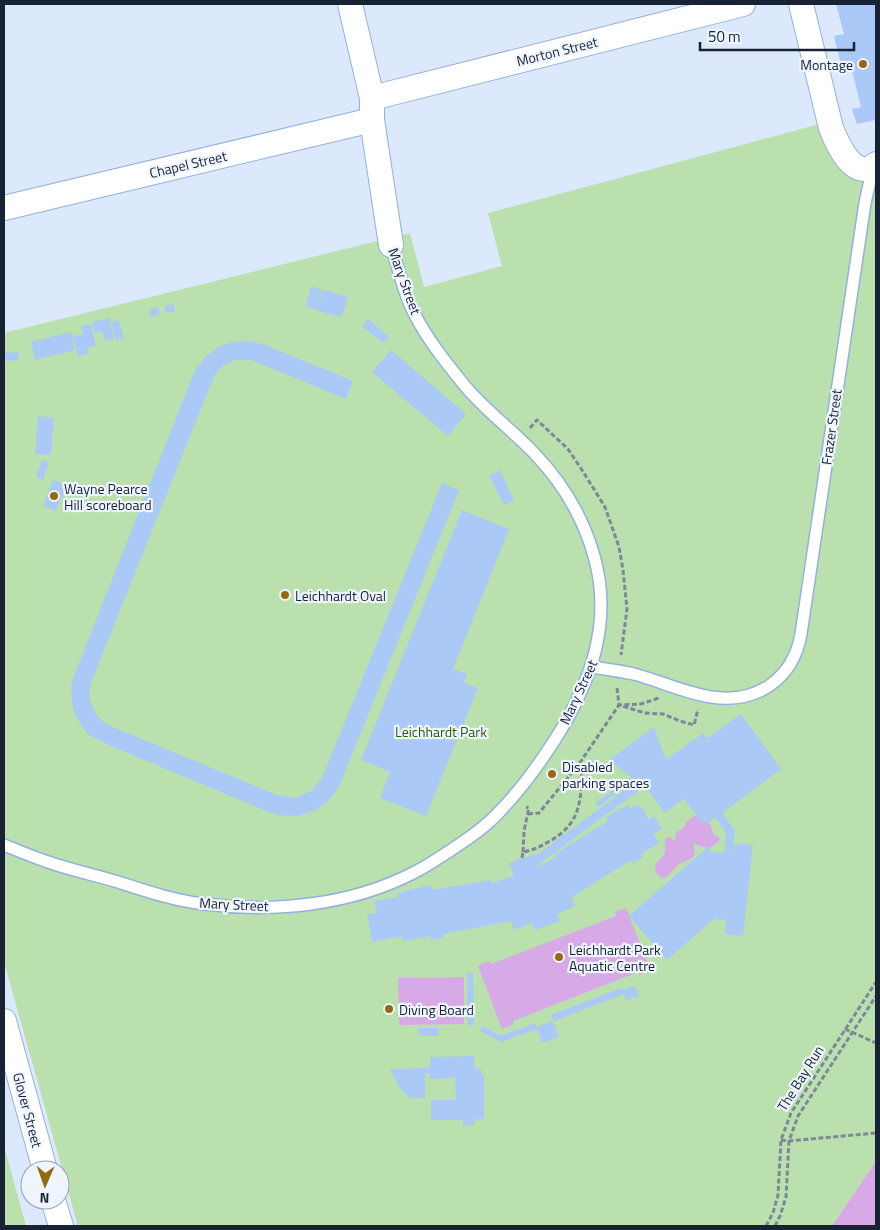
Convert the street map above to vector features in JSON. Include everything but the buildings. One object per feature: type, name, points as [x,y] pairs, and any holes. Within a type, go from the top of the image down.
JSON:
[{"type":"street","name":"Mary Street","points":[[350,4],[372,109],[391,245]]},
{"type":"street","name":"Morton Street","points":[[372,109],[743,4]]},
{"type":"street","name":"Frazer Street","points":[[801,4],[831,128],[839,147],[850,162],[861,168],[874,165]]},
{"type":"street","name":"Chapel Street","points":[[4,208],[372,109]]},
{"type":"street","name":"Glover Street","points":[[4,1021],[42,1160]]},
{"type":"street","points":[[56,1210],[61,1226]]},
{"type":"lane","name":"Frazer Street","points":[[592,667],[632,674],[691,692],[724,698],[752,694],[766,688],[779,679],[794,659],[801,634],[865,203],[874,165]]},
{"type":"lane","name":"Mary Street","points":[[4,845],[49,862],[158,894],[202,904],[244,908],[286,907],[326,901],[363,894],[415,872],[474,835],[523,786],[551,745],[577,702],[592,667],[596,651],[600,628],[599,580],[594,557],[581,520],[560,485],[535,453],[486,410],[443,358],[414,313],[391,245]]},
{"type":"path","points":[[528,814],[539,813],[582,759],[619,705],[617,688]]},
{"type":"path","points":[[619,705],[644,713],[663,714],[694,725],[700,703]]},
{"type":"path","points":[[523,852],[533,850],[548,842],[571,825],[581,794],[582,759]]},
{"type":"path","points":[[522,858],[524,831]]},
{"type":"path","name":"The Bay Run","points":[[766,1226],[773,1213],[778,1196],[781,1140],[794,1106],[876,982]]},
{"type":"path","name":"The Bay Run","points":[[775,1226],[786,1197],[789,1141],[798,1116],[876,996]]},
{"type":"path","points":[[845,1029],[876,1043]]},
{"type":"path","points":[[781,1140],[789,1141],[876,1133]]},
{"type":"green space","name":"Leichhardt Park","points":[[816,125],[822,127],[845,171],[854,180],[876,174],[876,1161],[832,1226],[78,1226],[70,1197],[70,1160],[60,1160],[4,962],[4,333],[410,233],[424,287],[502,266],[488,213]]},
{"type":"green space","points":[[4,1146],[20,1210],[26,1226],[4,1226]]},
{"type":"shaded area","points":[[694,816],[707,821],[713,834],[719,837],[720,840],[710,848],[693,844],[693,857],[681,863],[667,876],[662,878],[655,868],[663,857],[665,839],[669,837],[675,841],[676,832],[684,828],[686,822]]},
{"type":"shaded area","points":[[626,908],[651,971],[640,975],[638,972],[513,1021],[514,1024],[502,1029],[478,966],[489,961],[491,964],[616,916],[615,912]]},
{"type":"shaded area","points":[[464,977],[464,1024],[399,1025],[398,978]]},
{"type":"shaded area","points":[[876,1161],[876,1226],[832,1226]]},
{"type":"place","name":"Montage","points":[[863,64]]},
{"type":"place","name":"Wayne Pearce Hill scoreboard","points":[[54,496]]},
{"type":"place","name":"Leichhardt Oval","points":[[285,595]]},
{"type":"place","name":"Disabled parking spaces","points":[[552,774]]},
{"type":"place","name":"Leichhardt Park Aquatic Centre","points":[[559,957]]},
{"type":"place","name":"Diving Board","points":[[389,1009]]}]
